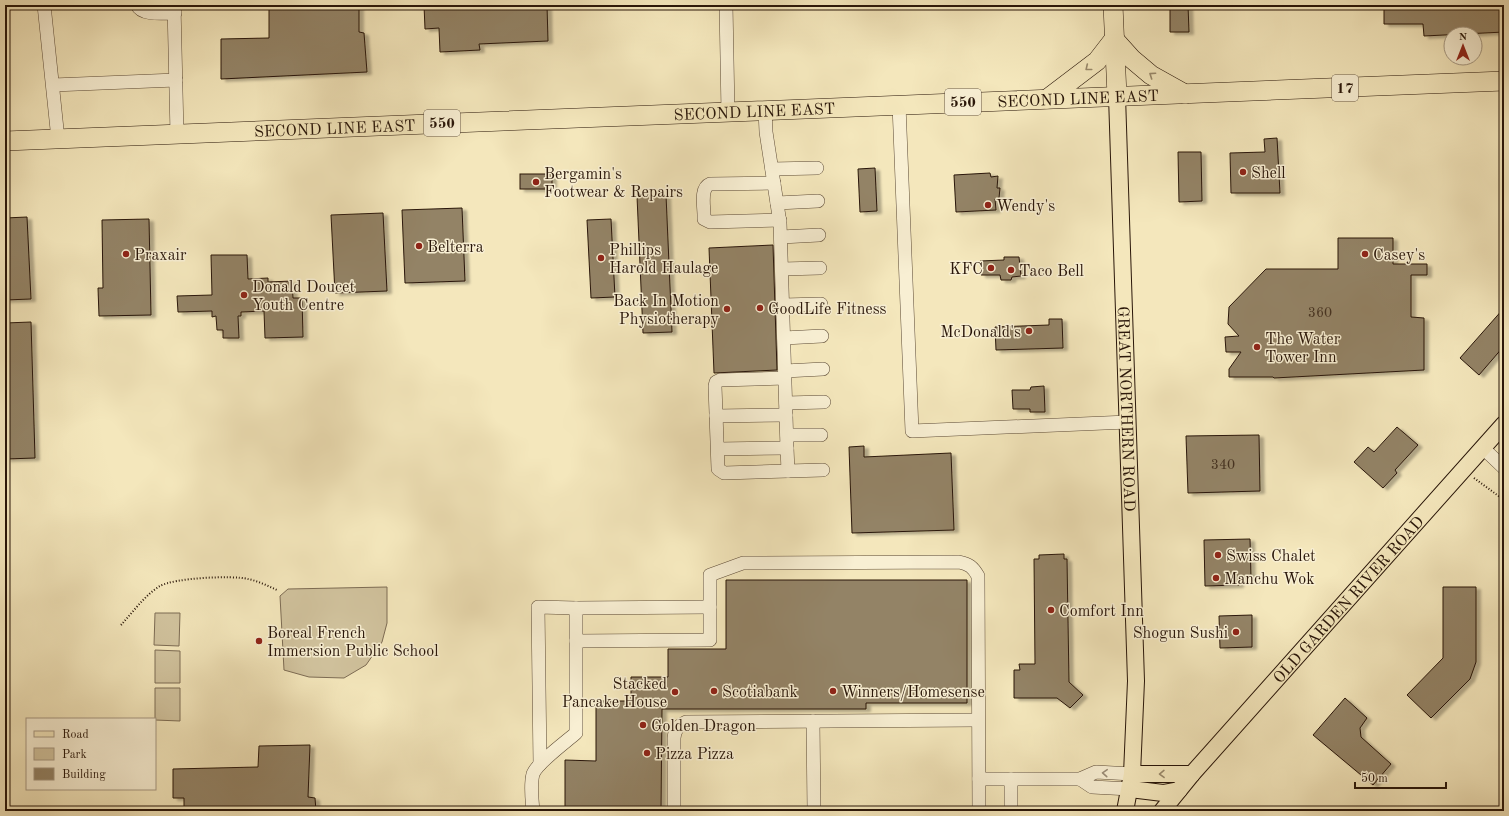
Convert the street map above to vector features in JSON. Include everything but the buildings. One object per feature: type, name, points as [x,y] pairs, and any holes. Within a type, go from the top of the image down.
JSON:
[{"type":"highway","name":"GREAT NORTHERN ROAD","points":[[1113,5],[1116,96]]},
{"type":"highway","points":[[1047,99],[1097,61],[1114,39],[1132,59],[1151,75],[1185,94]]},
{"type":"highway","name":"SECOND LINE EAST","points":[[5,141],[1504,81]]},
{"type":"main road","name":"GREAT NORTHERN ROAD","points":[[1116,96],[1136,681],[1131,782],[1125,811]]},
{"type":"main road","name":"OLD GARDEN RIVER ROAD","points":[[1162,811],[1192,774],[1504,424]]},
{"type":"main road","points":[[1131,782],[1192,774]]},
{"type":"main road","points":[[1131,782],[1163,793],[1179,790]]},
{"type":"lane","points":[[44,5],[58,139]]},
{"type":"lane","points":[[137,5],[143,12],[174,9],[177,134]]},
{"type":"lane","points":[[726,5],[728,112]]},
{"type":"lane","points":[[53,85],[176,80]]},
{"type":"lane","points":[[899,105],[912,431],[1128,422]]},
{"type":"lane","points":[[765,110],[766,132],[780,220],[788,471]]},
{"type":"lane","points":[[772,169],[817,168]]},
{"type":"lane","points":[[774,183],[707,185],[704,191],[704,219],[710,222],[780,220]]},
{"type":"lane","points":[[777,203],[818,202]]},
{"type":"lane","points":[[781,237],[819,235]]},
{"type":"lane","points":[[782,270],[820,268]]},
{"type":"lane","points":[[783,305],[822,304]]},
{"type":"lane","points":[[784,338],[822,336]]},
{"type":"lane","points":[[823,369],[720,380],[716,382],[715,386],[718,469],[724,473],[823,470]]},
{"type":"lane","points":[[716,416],[786,409],[824,402]]},
{"type":"lane","points":[[718,449],[787,442],[821,435]]},
{"type":"lane","points":[[1483,448],[1504,468]]},
{"type":"lane","points":[[576,641],[710,640],[710,575],[743,563],[968,563],[975,569],[978,576],[979,811]]},
{"type":"lane","points":[[540,764],[538,608],[710,607]]},
{"type":"lane","points":[[533,811],[532,781],[534,772],[540,764],[576,733],[576,608]]},
{"type":"lane","points":[[674,811],[675,730],[679,725],[686,722],[978,720]]},
{"type":"lane","points":[[813,721],[814,811]]},
{"type":"lane","points":[[979,779],[1080,779],[1096,772],[1131,782]]},
{"type":"lane","points":[[1011,779],[1011,811]]},
{"type":"path","points":[[1463,470],[1504,500]]},
{"type":"path","points":[[121,624],[149,595],[162,585],[182,580],[209,578],[248,579],[277,590]]},
{"type":"green space","points":[[387,587],[387,623],[382,642],[366,665],[344,678],[309,677],[284,670],[280,596],[288,589]]},
{"type":"green space","points":[[155,613],[180,613],[179,646],[154,645]]},
{"type":"green space","points":[[155,650],[180,651],[180,683],[155,683]]},
{"type":"green space","points":[[155,688],[180,688],[180,721],[156,720]]},
{"type":"place","name":"Shell","points":[[1243,172]]},
{"type":"place","name":"Bergamin's Footwear & Repairs","points":[[536,182]]},
{"type":"place","name":"Wendy's","points":[[988,205]]},
{"type":"place","name":"Belterra","points":[[419,246]]},
{"type":"place","name":"Praxair","points":[[126,254]]},
{"type":"place","name":"Casey's","points":[[1365,254]]},
{"type":"place","name":"Phillips Harold Haulage","points":[[601,258]]},
{"type":"place","name":"KFC","points":[[991,268]]},
{"type":"place","name":"Taco Bell","points":[[1011,270]]},
{"type":"place","name":"Donald Doucet Youth Centre","points":[[244,295]]},
{"type":"place","name":"GoodLife Fitness","points":[[760,308]]},
{"type":"place","name":"Back In Motion Physiotherapy","points":[[727,309]]},
{"type":"place","name":"McDonald's","points":[[1029,331]]},
{"type":"place","name":"The Water Tower Inn","points":[[1257,347]]},
{"type":"place","name":"Swiss Chalet","points":[[1218,555]]},
{"type":"place","name":"Manchu Wok","points":[[1216,578]]},
{"type":"place","name":"Comfort Inn","points":[[1051,610]]},
{"type":"place","name":"Shogun Sushi","points":[[1236,632]]},
{"type":"place","name":"Boreal French Immersion Public School","points":[[259,641]]},
{"type":"place","name":"Scotiabank","points":[[714,691]]},
{"type":"place","name":"Winners/Homesense","points":[[833,691]]},
{"type":"place","name":"Stacked Pancake House","points":[[675,692]]},
{"type":"place","name":"Golden Dragon","points":[[643,725]]},
{"type":"place","name":"Pizza Pizza","points":[[647,753]]}]
